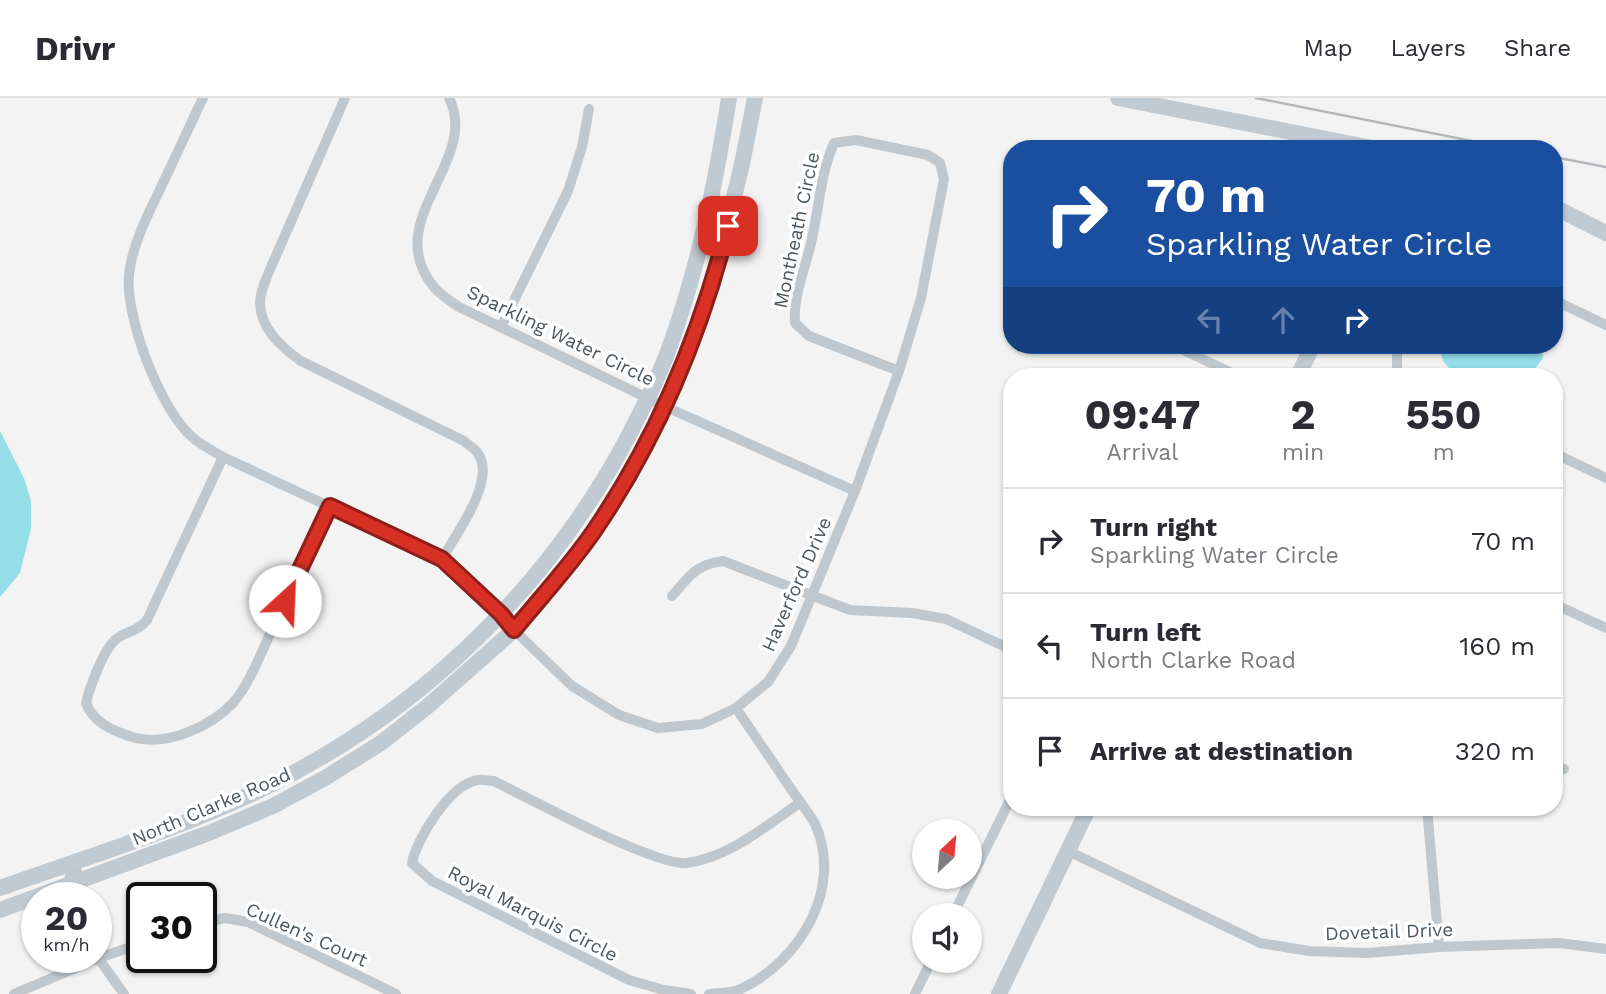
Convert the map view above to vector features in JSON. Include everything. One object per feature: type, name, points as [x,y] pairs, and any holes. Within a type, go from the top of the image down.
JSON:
[{"type":"street","points":[[203,98],[141,229],[129,276],[134,320],[156,383],[173,414],[192,437],[223,457],[442,559],[501,614],[514,630]]},
{"type":"street","points":[[345,98],[268,274],[260,302],[267,327],[279,345],[301,361],[464,441],[478,453],[484,472],[482,488],[442,559]]},
{"type":"street","name":"Sparkling Water Circle","points":[[449,98],[455,127],[449,155],[422,213],[416,240],[422,267],[434,287],[459,307],[666,407],[855,491]]},
{"type":"street","name":"North Clarke Road","points":[[0,888],[206,815],[263,789],[332,752],[398,708],[448,666],[526,588],[573,527],[610,470],[649,397],[671,342],[706,224],[729,98]]},
{"type":"street","name":"North Clarke Road","points":[[89,882],[273,806],[325,778],[381,743],[428,706],[514,630],[593,533],[631,474],[666,407],[713,284],[737,189],[755,98]]},
{"type":"street","points":[[1118,98],[1331,140]]},
{"type":"street","points":[[501,327],[568,191],[582,147],[589,109]]},
{"type":"street","name":"Montheath Circle","points":[[855,491],[899,371],[921,298],[944,179],[940,163],[928,155],[856,139],[834,143],[826,162],[811,241],[794,307],[795,323],[809,336],[899,371]]},
{"type":"street","points":[[1563,212],[1606,233]]},
{"type":"street","points":[[1563,304],[1606,325]]},
{"type":"street","points":[[1192,354],[1221,368]]},
{"type":"street","points":[[223,457],[147,620],[142,626],[115,640],[107,651],[86,703],[90,714],[99,722],[132,737],[161,740],[201,726],[217,717],[232,703],[252,672],[330,506]]},
{"type":"street","points":[[1563,457],[1606,478]]},
{"type":"street","name":"Haverford Drive","points":[[514,630],[572,686],[619,715],[658,728],[702,724],[736,708],[768,682],[791,646],[855,491]]},
{"type":"street","points":[[672,596],[706,563],[723,561],[850,610],[912,613],[946,619],[1003,646]]},
{"type":"street","points":[[1563,608],[1606,628]]},
{"type":"street","points":[[709,994],[740,992],[793,950],[811,922],[822,887],[824,857],[815,824],[736,708]]},
{"type":"street","name":"Royal Marquis Circle","points":[[691,994],[629,980],[432,881],[412,863],[415,849],[432,819],[458,791],[477,779],[494,781],[650,856],[684,864],[728,851],[800,803]]},
{"type":"street","points":[[959,903],[1003,814]]},
{"type":"street","points":[[999,994],[1085,816]]},
{"type":"street","points":[[1428,816],[1439,947]]},
{"type":"street","name":"Dovetail Drive","points":[[1068,850],[1260,943],[1309,951],[1367,953],[1439,947],[1559,943],[1606,949]]},
{"type":"street","points":[[73,862],[74,882]]},
{"type":"street","name":"North Clarke Road","points":[[0,910],[21,904]]},
{"type":"street","name":"Cullen's Court","points":[[217,920],[225,918],[248,922],[396,994]]},
{"type":"street","points":[[14,994],[60,973]]},
{"type":"street","points":[[110,973],[124,994]]},
{"type":"street","points":[[915,994],[925,973]]},
{"type":"water","points":[[1441,354],[1542,354],[1543,358],[1536,368],[1449,368]]},
{"type":"water","points":[[0,431],[24,478],[31,501],[31,529],[20,573],[0,597]]},
{"type":"railway","points":[[1256,98],[1467,140]]},
{"type":"railway","points":[[1563,159],[1606,167]]},
{"type":"route","points":[[285,601],[330,506],[442,559],[501,614],[514,630],[593,533],[631,474],[666,407],[696,333],[713,284],[728,226]]}]
